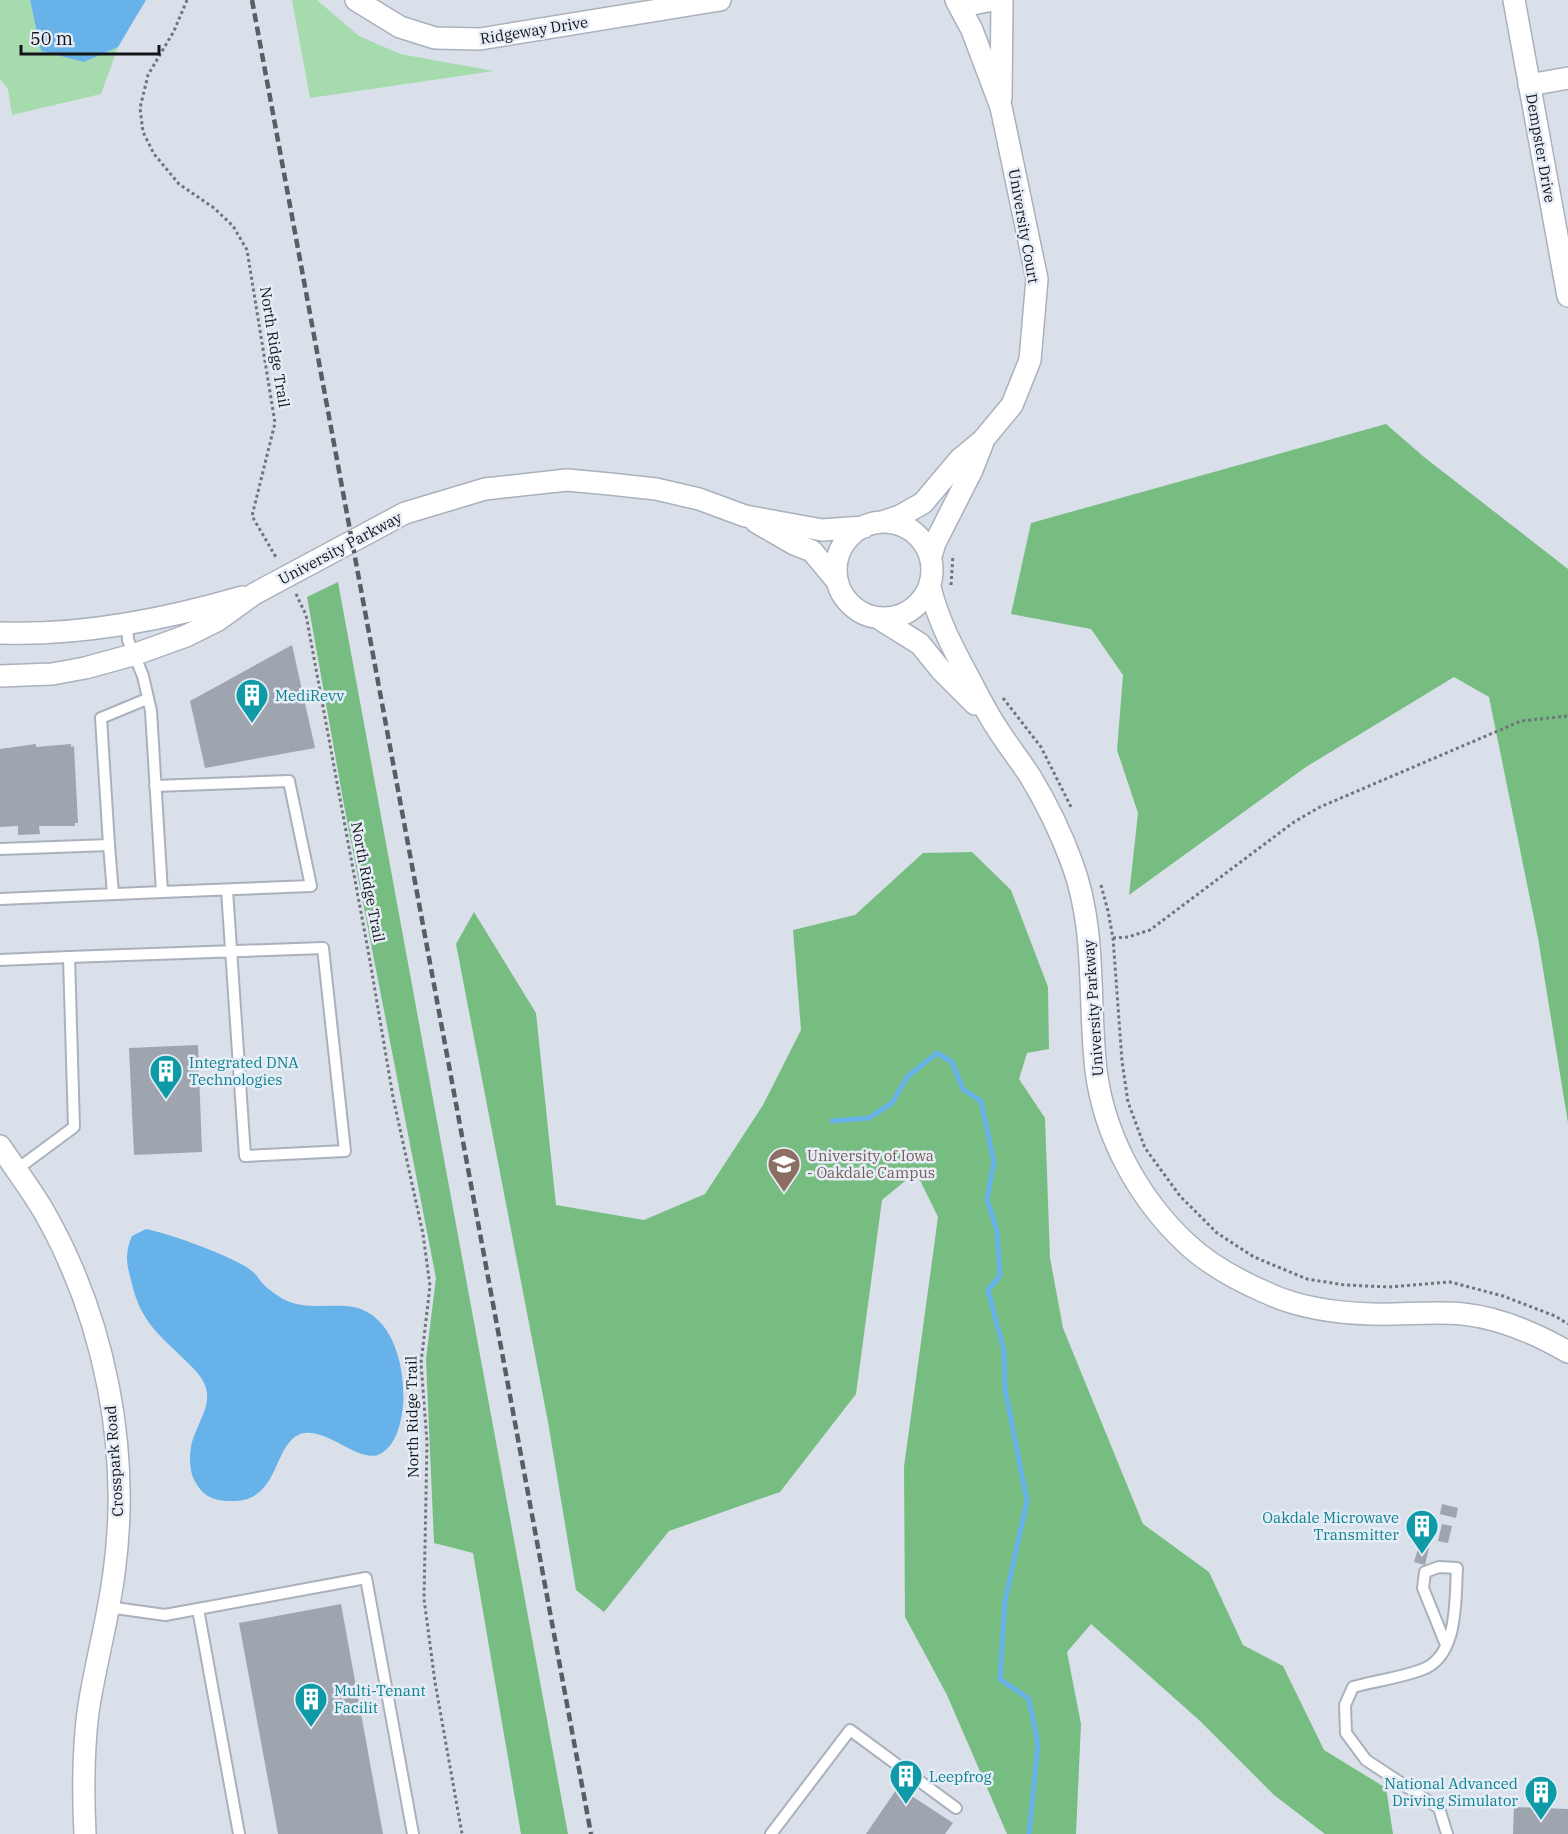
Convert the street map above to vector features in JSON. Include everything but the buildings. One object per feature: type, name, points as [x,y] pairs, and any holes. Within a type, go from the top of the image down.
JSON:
[{"type":"street","name":"Ridgeway Drive","points":[[356,0],[400,27],[435,38],[480,39],[720,0]]},
{"type":"street","points":[[957,0],[972,4],[993,0]]},
{"type":"street","name":"University Court","points":[[873,524],[900,516],[923,503],[960,459],[983,440],[1012,405],[1030,360],[1037,279],[1001,107],[972,30],[957,0]]},
{"type":"street","name":"University Court","points":[[1001,107],[1002,0]]},
{"type":"street","name":"Dempster Drive","points":[[1514,0],[1568,296]]},
{"type":"street","points":[[1529,85],[1568,78]]},
{"type":"street","name":"University Court","points":[[931,556],[935,543],[972,470],[983,440]]},
{"type":"street","name":"University Parkway","points":[[0,676],[52,674],[85,668],[136,654],[186,636],[218,620],[254,594],[405,513],[485,489],[506,486],[567,480],[644,488],[699,499],[745,516],[794,544],[812,551],[837,581]]},
{"type":"street","name":"University Parkway","points":[[745,516],[822,530],[873,524]]},
{"type":"street","points":[[873,524],[898,524],[912,531],[924,542],[931,556],[933,572],[930,588],[921,602],[909,612],[894,618],[880,619],[862,614],[849,604],[840,591],[837,581],[837,560],[843,545],[853,533],[873,524]]},
{"type":"street","name":"University Parkway","points":[[930,588],[942,628],[994,723],[1055,820],[1073,865],[1083,899],[1091,954],[1096,1071],[1103,1108],[1117,1145],[1134,1178],[1156,1211],[1187,1244],[1226,1272],[1269,1294],[1322,1310],[1372,1314],[1463,1314],[1495,1320],[1540,1336],[1568,1352]]},
{"type":"street","name":"University Parkway","points":[[0,633],[75,631],[127,624],[200,609],[254,594]]},
{"type":"street","name":"University Parkway","points":[[880,619],[920,644],[941,670],[994,723]]},
{"type":"street","name":"Crosspark Road","points":[[0,1146],[42,1209],[70,1264],[87,1306],[111,1401],[118,1469],[117,1532],[114,1574],[88,1711],[84,1747],[83,1802],[86,1834]]},
{"type":"lane","points":[[127,624],[128,640],[136,654],[151,711],[162,892]]},
{"type":"lane","points":[[112,894],[101,718],[147,699]]},
{"type":"lane","points":[[0,899],[311,886],[289,781],[155,786]]},
{"type":"lane","points":[[0,849],[109,844]]},
{"type":"lane","points":[[0,960],[231,952],[323,948],[345,1151],[245,1156],[231,952],[227,890]]},
{"type":"lane","points":[[16,1170],[74,1127],[69,957]]},
{"type":"lane","points":[[1446,1645],[1423,1588],[1425,1572],[1439,1567],[1457,1568],[1454,1626],[1446,1645],[1440,1658],[1423,1670],[1353,1687],[1345,1705],[1346,1733],[1366,1760],[1439,1808],[1447,1834]]},
{"type":"lane","points":[[108,1607],[165,1615],[366,1578],[413,1834]]},
{"type":"lane","points":[[198,1609],[239,1834]]},
{"type":"lane","points":[[771,1834],[850,1730],[956,1808]]},
{"type":"path","name":"North Ridge Trail","points":[[187,0],[174,31],[148,75],[140,108],[143,132],[154,154],[179,184],[214,208],[233,226],[247,250],[276,423],[252,516],[287,576],[306,615],[369,951],[393,1097],[423,1234],[430,1286],[421,1363],[427,1442],[424,1599],[435,1682],[462,1834]]},
{"type":"path","points":[[951,587],[954,549]]},
{"type":"path","points":[[1001,694],[1041,747],[1076,818]]},
{"type":"path","points":[[1113,938],[1128,937],[1150,930],[1294,822],[1320,807],[1521,721],[1568,716]]},
{"type":"path","points":[[1100,881],[1113,938],[1122,1061],[1128,1101],[1145,1148],[1180,1196],[1217,1233],[1254,1257],[1307,1279],[1345,1285],[1389,1287],[1450,1282],[1503,1296],[1555,1316],[1568,1324]]},
{"type":"green space","points":[[0,0],[30,0],[41,51],[84,62],[118,47],[101,94],[12,115],[8,89],[0,79]]},
{"type":"green space","points":[[292,0],[317,0],[359,36],[400,54],[494,71],[310,98]]},
{"type":"green space","points":[[1386,424],[1424,457],[1568,569],[1568,1123],[1538,938],[1489,697],[1454,677],[1306,767],[1129,895],[1138,813],[1117,750],[1123,675],[1091,629],[1011,614],[1031,523]]},
{"type":"green space","points":[[338,582],[568,1834],[521,1834],[473,1553],[434,1543],[426,1359],[436,1278],[344,805],[307,597]]},
{"type":"green space","points":[[972,852],[1011,890],[1048,987],[1049,1049],[1027,1053],[1019,1079],[1045,1118],[1050,1258],[1063,1328],[1143,1524],[1209,1572],[1243,1645],[1283,1666],[1324,1750],[1386,1788],[1393,1834],[1325,1834],[1274,1795],[1199,1720],[1091,1624],[1067,1652],[1081,1724],[1076,1834],[1007,1834],[947,1695],[905,1617],[904,1467],[938,1217],[916,1172],[882,1200],[856,1394],[780,1492],[669,1531],[604,1612],[576,1590],[548,1422],[456,944],[474,912],[536,1013],[556,1205],[644,1220],[705,1194],[763,1105],[801,1030],[793,930],[855,915],[923,853]]},
{"type":"water","points":[[30,0],[146,0],[118,47],[84,62],[41,51]]},
{"type":"water","points":[[146,1229],[185,1240],[243,1265],[252,1271],[268,1289],[290,1302],[306,1305],[346,1306],[362,1310],[375,1317],[393,1342],[402,1374],[402,1412],[397,1433],[386,1450],[371,1456],[351,1450],[318,1434],[298,1435],[290,1441],[268,1483],[260,1492],[249,1498],[235,1501],[211,1498],[203,1492],[192,1475],[190,1458],[194,1436],[206,1408],[206,1389],[202,1379],[193,1368],[147,1320],[135,1296],[128,1268],[127,1252],[132,1236]]},
{"type":"waterway","points":[[832,1121],[869,1118],[892,1103],[907,1077],[937,1053],[952,1062],[963,1089],[981,1101],[994,1162],[987,1199],[997,1231],[1000,1276],[988,1290],[1004,1351],[1005,1389],[1027,1501],[1005,1601],[1000,1679],[1029,1699],[1038,1745],[1029,1834]]},
{"type":"railway","points":[[252,0],[591,1834]]},
{"type":"place","name":"MediRevv","points":[[252,724]]},
{"type":"place","name":"Integrated DNA Technologies","points":[[166,1100]]},
{"type":"place","name":"University of Iowa - Oakdale Campus","points":[[784,1193]]},
{"type":"place","name":"Oakdale Microwave Transmitter","points":[[1422,1555]]},
{"type":"place","name":"Multi-Tenant Facilit","points":[[311,1728]]},
{"type":"place","name":"Leepfrog","points":[[906,1805]]},
{"type":"place","name":"National Advanced Driving Simulator","points":[[1541,1821]]}]
